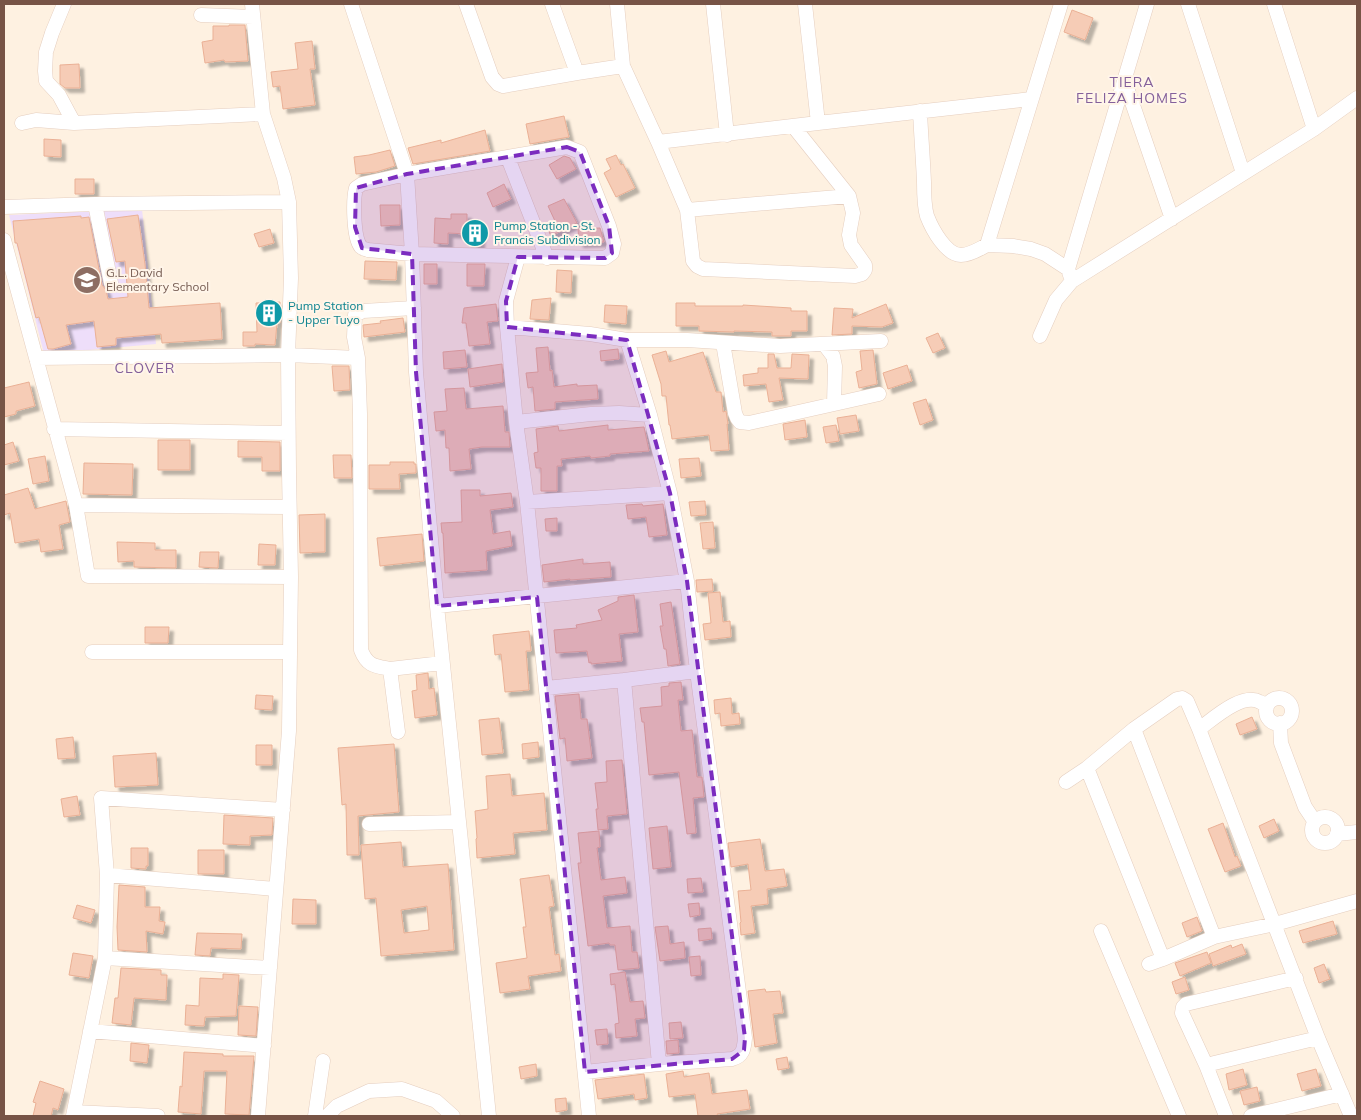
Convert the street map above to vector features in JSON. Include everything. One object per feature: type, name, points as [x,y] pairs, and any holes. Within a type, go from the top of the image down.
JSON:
[{"type":"street","points":[[64,4],[46,52],[45,71],[46,81],[59,94],[74,123]]},
{"type":"street","points":[[351,4],[406,174],[412,254],[416,372],[436,606],[489,1116]]},
{"type":"street","points":[[466,4],[492,77],[498,84],[503,86],[623,66]]},
{"type":"street","points":[[552,4],[577,73]]},
{"type":"street","points":[[617,4],[623,66],[687,210],[693,262],[697,266],[703,269],[855,276],[862,274],[865,270],[865,266],[851,245],[849,235],[853,213],[849,196],[793,126]]},
{"type":"street","points":[[713,4],[727,135]]},
{"type":"street","points":[[805,4],[818,124]]},
{"type":"street","points":[[986,245],[1061,4]]},
{"type":"street","points":[[1040,336],[1056,300],[1070,275],[1124,79],[1147,4]]},
{"type":"street","points":[[1188,4],[1243,173]]},
{"type":"street","points":[[1274,4],[1314,129]]},
{"type":"street","points":[[201,15],[253,10],[263,114],[284,178],[289,202],[291,278],[288,355],[291,577],[289,731],[258,1116]]},
{"type":"street","points":[[1124,79],[1172,219]]},
{"type":"street","points":[[1070,275],[1172,219],[1314,129],[1357,98]]},
{"type":"street","points":[[658,142],[1031,99]]},
{"type":"street","points":[[920,112],[927,215],[946,248],[952,253],[962,255],[986,245],[1032,249],[1045,254],[1070,275]]},
{"type":"street","points":[[22,123],[36,120],[74,123],[263,114]]},
{"type":"street","points":[[568,146],[580,152],[584,161],[609,226],[614,244],[612,253],[605,258],[547,258],[412,254],[362,248],[358,242],[355,227],[354,194],[356,188],[362,184],[406,174],[508,158],[568,146]]},
{"type":"street","points":[[508,158],[547,258]]},
{"type":"street","points":[[687,210],[849,196]]},
{"type":"street","points":[[4,207],[289,202]]},
{"type":"street","points":[[95,204],[111,283]]},
{"type":"street","points":[[4,240],[6,258],[36,358],[76,505],[88,576],[291,577]]},
{"type":"street","points":[[518,257],[506,301],[507,327],[516,422],[537,597],[589,1116]]},
{"type":"street","points":[[414,308],[363,311],[355,316],[354,337],[358,358],[360,450],[361,650],[367,661],[372,665],[390,669],[442,663]]},
{"type":"street","points":[[507,327],[590,334],[627,340],[687,340],[780,346],[881,341]]},
{"type":"street","points":[[585,1072],[732,1059],[738,1057],[744,1050],[745,1038],[687,581],[670,493],[650,416],[627,340]]},
{"type":"street","points":[[723,343],[735,412],[740,422],[749,423],[879,394]]},
{"type":"street","points":[[824,344],[833,356],[835,366],[834,404]]},
{"type":"street","points":[[36,358],[288,355],[358,358]]},
{"type":"street","points":[[516,422],[592,414],[619,413],[650,416]]},
{"type":"street","points":[[54,429],[288,433]]},
{"type":"street","points":[[527,502],[670,493]]},
{"type":"street","points":[[76,505],[290,507]]},
{"type":"street","points":[[436,606],[687,581]]},
{"type":"street","points":[[92,652],[290,652]]},
{"type":"street","points":[[390,669],[398,732]]},
{"type":"street","points":[[546,688],[697,671]]},
{"type":"street","points":[[624,680],[659,1064]]},
{"type":"street","points":[[1066,782],[1087,768],[1134,729],[1177,699],[1182,698],[1187,701],[1318,1038],[1351,1116]]},
{"type":"street","points":[[1282,698],[1290,704],[1292,714],[1285,722],[1280,724],[1274,723],[1267,716],[1267,707],[1273,700],[1282,698]]},
{"type":"street","points":[[1199,730],[1238,702],[1260,701],[1267,707]]},
{"type":"street","points":[[1280,724],[1281,743],[1305,807],[1315,822]]},
{"type":"street","points":[[1134,729],[1214,937]]},
{"type":"street","points":[[1087,768],[1163,959]]},
{"type":"street","points":[[158,1116],[74,1114],[105,958],[107,875],[102,798],[283,810]]},
{"type":"street","points":[[1324,818],[1333,820],[1336,824],[1337,834],[1331,842],[1320,842],[1316,839],[1313,835],[1315,822],[1324,818]]},
{"type":"street","points":[[368,824],[459,822]]},
{"type":"street","points":[[1337,834],[1357,832]]},
{"type":"street","points":[[107,875],[276,889]]},
{"type":"street","points":[[1149,964],[1214,937],[1275,924],[1357,901]]},
{"type":"street","points":[[1101,931],[1179,1116]]},
{"type":"street","points":[[105,958],[270,968]]},
{"type":"street","points":[[1226,1116],[1206,1065],[1182,1013],[1182,1007],[1186,1004],[1296,978]]},
{"type":"street","points":[[90,1031],[264,1046]]},
{"type":"street","points":[[1206,1065],[1318,1038]]},
{"type":"street","points":[[315,1116],[323,1061]]},
{"type":"street","points":[[327,1116],[337,1106],[369,1091],[402,1089],[436,1101],[453,1116]]},
{"type":"street","points":[[1251,1116],[1342,1094]]},
{"type":"highlighted area","points":[[567,147],[580,152],[609,226],[612,253],[605,258],[518,257],[506,301],[507,327],[627,340],[670,493],[687,581],[745,1038],[744,1050],[732,1059],[585,1072],[537,597],[437,606],[416,372],[412,254],[362,248],[355,227],[356,188],[407,174]]},
{"type":"shaded area","name":"G.L. David Elementary School","points":[[142,209],[156,344],[44,354],[9,215]]},
{"type":"building","points":[[1072,10],[1093,18],[1085,40],[1064,32]]},
{"type":"building","points":[[245,25],[248,61],[225,62],[224,60],[205,63],[202,42],[213,40],[213,26]]},
{"type":"building","points":[[312,41],[315,69],[310,69],[315,105],[283,109],[280,86],[273,87],[271,72],[298,69],[295,43]]},
{"type":"building","points":[[79,64],[80,88],[65,88],[60,84],[60,65]]},
{"type":"building","points":[[564,116],[569,137],[530,144],[526,124]]},
{"type":"building","points":[[485,130],[490,151],[413,164],[408,148],[441,140],[441,143]]},
{"type":"building","points":[[44,139],[61,140],[61,157],[44,156]]},
{"type":"building","points":[[390,150],[395,166],[376,172],[356,174],[354,157]]},
{"type":"building","points":[[616,155],[621,165],[623,164],[635,188],[616,197],[604,173],[611,169],[606,159]]},
{"type":"building","points":[[564,156],[570,158],[576,169],[557,179],[549,165]]},
{"type":"building","points":[[75,179],[94,179],[94,194],[75,194]]},
{"type":"building","points":[[504,184],[511,199],[493,207],[487,193]]},
{"type":"building","points":[[564,199],[577,223],[551,236],[546,225],[555,221],[548,206]]},
{"type":"building","points":[[380,205],[400,205],[400,225],[381,226]]},
{"type":"building","points":[[451,214],[467,214],[467,234],[448,233],[448,244],[434,243],[435,218],[451,219]]},
{"type":"building","name":"G.L. David Elementary School","points":[[138,215],[149,308],[220,303],[222,339],[162,343],[161,334],[116,338],[116,345],[97,347],[94,321],[66,325],[71,344],[48,349],[39,317],[36,318],[17,243],[15,243],[13,221],[89,217],[102,285],[106,290],[108,299],[128,297],[125,261],[116,262],[107,219]]},
{"type":"building","name":"Pump Station - St. Francis Subdivision","points":[[470,225],[481,226],[480,245],[468,245]]},
{"type":"building","points":[[600,228],[604,242],[579,243],[578,229]]},
{"type":"building","points":[[270,229],[274,243],[259,247],[254,234]]},
{"type":"building","points":[[365,261],[397,262],[396,280],[364,279]]},
{"type":"building","points":[[424,264],[437,264],[437,284],[424,284]]},
{"type":"building","points":[[467,264],[485,264],[484,286],[467,286]]},
{"type":"building","points":[[557,270],[572,271],[571,293],[556,292]]},
{"type":"building","points":[[551,298],[549,320],[530,319],[532,300]]},
{"type":"building","points":[[280,302],[280,323],[277,323],[275,345],[255,344],[255,346],[243,346],[243,332],[257,332],[256,303]]},
{"type":"building","points":[[676,303],[695,303],[695,306],[743,305],[807,311],[807,331],[791,331],[791,336],[772,336],[772,332],[699,331],[699,326],[676,326]]},
{"type":"building","points":[[496,304],[498,321],[487,322],[490,344],[469,346],[466,323],[462,323],[464,308]]},
{"type":"building","points":[[886,304],[893,323],[882,327],[852,326],[852,334],[832,335],[834,308],[853,309],[852,318]]},
{"type":"building","points":[[605,305],[627,306],[626,324],[604,322]]},
{"type":"building","points":[[403,318],[405,332],[364,337],[363,325]]},
{"type":"building","points":[[938,333],[945,348],[933,353],[926,338]]},
{"type":"building","points":[[548,347],[550,371],[552,370],[554,387],[577,384],[577,386],[597,385],[598,399],[555,402],[555,409],[535,411],[533,387],[528,388],[526,373],[538,372],[536,348]]},
{"type":"building","points":[[618,349],[619,359],[601,361],[600,351]]},
{"type":"building","points":[[465,350],[467,367],[444,369],[443,352]]},
{"type":"building","points":[[873,350],[877,384],[859,388],[856,372],[862,370],[860,351]]},
{"type":"building","points":[[666,351],[669,362],[703,352],[716,392],[721,392],[723,412],[726,411],[728,424],[729,450],[711,451],[709,435],[672,439],[666,396],[662,396],[661,384],[652,355]]},
{"type":"building","points":[[768,354],[774,354],[777,368],[791,368],[792,354],[809,355],[808,379],[779,378],[783,400],[769,402],[766,384],[744,386],[743,375],[758,373],[758,368],[768,368]]},
{"type":"building","points":[[502,364],[503,382],[470,387],[468,369]]},
{"type":"building","points":[[907,365],[912,381],[888,389],[883,373]]},
{"type":"building","points":[[332,366],[349,366],[350,390],[334,391]]},
{"type":"building","points":[[29,382],[35,406],[16,411],[16,414],[4,417],[4,388]]},
{"type":"building","points":[[464,388],[466,409],[503,406],[505,432],[509,432],[510,447],[469,449],[471,469],[450,471],[449,448],[446,448],[445,430],[436,431],[434,412],[447,411],[445,389]]},
{"type":"building","points":[[926,399],[933,420],[920,425],[913,403]]},
{"type":"building","points":[[856,415],[859,431],[840,434],[837,418]]},
{"type":"building","points":[[805,420],[807,437],[785,440],[783,424]]},
{"type":"building","points":[[608,425],[608,430],[644,427],[649,451],[610,454],[610,456],[591,458],[590,456],[561,459],[562,466],[557,466],[557,491],[541,491],[541,468],[536,468],[534,453],[538,452],[536,429],[558,426],[559,431]]},
{"type":"building","points":[[836,425],[839,441],[826,443],[823,427]]},
{"type":"building","points":[[158,440],[190,440],[190,470],[158,470]]},
{"type":"building","points":[[238,441],[280,442],[280,471],[262,471],[262,457],[238,457]]},
{"type":"building","points":[[13,442],[19,461],[4,465],[4,445]]},
{"type":"building","points":[[333,455],[351,455],[352,478],[334,478]]},
{"type":"building","points":[[45,456],[49,481],[33,484],[28,459]]},
{"type":"building","points":[[699,458],[701,476],[681,478],[679,459]]},
{"type":"building","points":[[390,462],[414,462],[416,464],[416,473],[399,474],[400,489],[369,489],[369,465],[390,465]]},
{"type":"building","points":[[84,463],[133,464],[132,495],[83,494]]},
{"type":"building","points":[[28,488],[35,509],[66,501],[70,522],[59,525],[63,549],[41,552],[39,539],[15,543],[10,513],[4,515],[4,495]]},
{"type":"building","points":[[461,490],[480,490],[480,496],[511,493],[513,507],[490,510],[493,534],[510,531],[512,546],[486,551],[487,570],[445,573],[441,523],[462,522]]},
{"type":"building","points":[[705,501],[706,515],[691,516],[689,502]]},
{"type":"building","points":[[642,504],[643,506],[663,504],[667,535],[649,537],[646,517],[628,519],[626,505]]},
{"type":"building","points":[[325,514],[325,552],[300,553],[299,515]]},
{"type":"building","points":[[557,518],[557,531],[546,531],[545,519]]},
{"type":"building","points":[[713,522],[715,548],[703,549],[700,523]]},
{"type":"building","points":[[422,534],[424,561],[380,566],[377,538]]},
{"type":"building","points":[[117,542],[155,543],[155,550],[176,550],[176,568],[134,567],[134,561],[118,562]]},
{"type":"building","points":[[259,544],[276,545],[275,565],[258,565]]},
{"type":"building","points":[[200,552],[219,552],[218,568],[199,567]]},
{"type":"building","points":[[583,559],[583,564],[610,562],[611,577],[544,582],[542,565]]},
{"type":"building","points":[[712,579],[713,591],[697,592],[696,580]]},
{"type":"building","points":[[720,592],[723,622],[730,621],[731,637],[705,640],[703,624],[711,623],[708,593]]},
{"type":"building","points":[[634,595],[638,632],[619,634],[622,661],[591,664],[591,662],[589,663],[587,651],[556,653],[554,630],[577,628],[576,625],[602,620],[598,610],[618,601],[618,597]]},
{"type":"building","points":[[671,602],[680,664],[668,666],[660,626],[663,626],[660,604]]},
{"type":"building","points":[[145,627],[169,627],[168,643],[145,643]]},
{"type":"building","points":[[529,631],[531,651],[526,651],[529,690],[505,692],[501,654],[495,655],[493,635]]},
{"type":"building","points":[[428,673],[429,689],[434,688],[437,715],[415,718],[412,691],[417,690],[416,675]]},
{"type":"building","points":[[681,682],[683,700],[678,700],[681,731],[692,730],[697,777],[702,777],[704,797],[693,798],[696,833],[687,834],[679,772],[649,775],[644,722],[642,722],[640,708],[662,706],[661,687],[669,686],[669,683]]},
{"type":"building","points":[[579,694],[581,719],[587,719],[592,758],[567,761],[565,738],[560,739],[555,696]]},
{"type":"building","points":[[256,695],[273,696],[272,710],[255,709]]},
{"type":"building","points":[[731,698],[732,714],[739,713],[740,724],[721,726],[720,713],[715,714],[714,700]]},
{"type":"building","points":[[1252,717],[1257,729],[1240,735],[1236,724]]},
{"type":"building","points":[[499,718],[503,753],[482,755],[479,720]]},
{"type":"building","points":[[73,737],[75,758],[58,759],[56,739]]},
{"type":"building","points":[[538,742],[539,757],[523,759],[522,744]]},
{"type":"building","points":[[394,744],[399,812],[358,816],[359,855],[347,855],[346,804],[342,805],[338,748]]},
{"type":"building","points":[[256,745],[272,745],[272,765],[256,765]]},
{"type":"building","points":[[156,753],[158,785],[115,787],[113,756]]},
{"type":"building","points":[[622,760],[627,814],[607,816],[608,829],[598,830],[595,783],[607,782],[606,761]]},
{"type":"building","points":[[510,774],[512,796],[544,793],[547,830],[513,833],[515,854],[477,858],[475,811],[488,809],[486,776]]},
{"type":"building","points":[[77,796],[80,815],[64,817],[61,799]]},
{"type":"building","points":[[224,815],[273,818],[272,835],[250,836],[250,845],[223,844]]},
{"type":"building","points":[[1274,819],[1279,831],[1264,838],[1259,826]]},
{"type":"building","points":[[1223,823],[1235,857],[1237,856],[1241,866],[1225,872],[1208,829]]},
{"type":"building","points":[[667,826],[671,867],[653,869],[649,828]]},
{"type":"building","points":[[599,831],[600,847],[597,848],[601,880],[625,877],[627,893],[603,896],[607,928],[630,926],[632,952],[637,952],[639,968],[618,970],[615,945],[610,945],[609,943],[588,946],[578,863],[581,863],[578,833]]},
{"type":"building","points":[[760,839],[765,871],[784,869],[787,886],[767,889],[768,904],[751,906],[755,933],[741,935],[738,891],[751,890],[748,864],[731,867],[728,843]]},
{"type":"building","points":[[401,842],[403,867],[448,864],[454,950],[381,956],[376,898],[365,899],[361,845]],"holes":[[[427,906],[429,930],[404,933],[401,910]]]},
{"type":"building","points":[[131,848],[148,848],[148,866],[146,866],[146,869],[131,868]]},
{"type":"building","points":[[198,850],[224,850],[224,874],[198,874]]},
{"type":"building","points":[[549,875],[554,906],[549,907],[555,955],[559,954],[561,971],[528,976],[530,989],[500,993],[496,963],[527,958],[523,927],[526,927],[520,879]]},
{"type":"building","points":[[701,878],[703,892],[688,893],[687,879]]},
{"type":"building","points":[[119,885],[145,887],[145,907],[160,907],[159,921],[165,922],[163,934],[146,931],[147,952],[118,950]]},
{"type":"building","points":[[293,899],[316,900],[316,924],[292,924]]},
{"type":"building","points":[[699,903],[700,915],[690,917],[688,904]]},
{"type":"building","points":[[77,905],[95,910],[91,923],[73,918]]},
{"type":"building","points":[[1197,917],[1202,931],[1187,937],[1182,923]]},
{"type":"building","points":[[1333,921],[1337,934],[1303,943],[1299,931]]},
{"type":"building","points":[[668,926],[670,944],[684,942],[685,958],[660,961],[655,927]]},
{"type":"building","points":[[711,928],[712,939],[699,941],[698,929]]},
{"type":"building","points":[[197,933],[242,934],[241,949],[211,948],[210,956],[195,955]]},
{"type":"building","points":[[1242,944],[1246,954],[1213,966],[1209,954],[1231,945],[1232,948]]},
{"type":"building","points":[[1207,952],[1211,963],[1180,976],[1175,963]]},
{"type":"building","points":[[73,953],[93,956],[89,978],[69,975]]},
{"type":"building","points":[[700,956],[701,975],[691,976],[689,957]]},
{"type":"building","points":[[1324,964],[1330,979],[1319,983],[1314,968]]},
{"type":"building","points":[[121,968],[161,970],[161,975],[167,975],[166,1000],[134,998],[131,1025],[112,1023],[115,998],[118,998]]},
{"type":"building","points":[[625,972],[630,1002],[643,1001],[645,1018],[635,1019],[637,1036],[616,1038],[615,1024],[619,1023],[615,984],[611,985],[610,974]]},
{"type":"building","points":[[223,974],[239,975],[236,1016],[205,1017],[204,1026],[185,1025],[186,1005],[199,1006],[200,978],[223,979]]},
{"type":"building","points":[[1185,977],[1189,990],[1176,994],[1172,982]]},
{"type":"building","points":[[765,989],[766,992],[780,991],[783,1013],[773,1014],[777,1043],[755,1047],[748,991]]},
{"type":"building","points":[[239,1006],[258,1007],[256,1036],[238,1035]]},
{"type":"building","points":[[681,1022],[683,1038],[670,1039],[669,1023]]},
{"type":"building","points":[[607,1029],[608,1044],[597,1045],[595,1030]]},
{"type":"building","points":[[678,1040],[679,1053],[667,1054],[666,1041]]},
{"type":"building","points":[[131,1043],[149,1045],[147,1063],[130,1061]]},
{"type":"building","points":[[184,1052],[223,1054],[223,1056],[254,1056],[249,1115],[225,1114],[227,1071],[204,1071],[201,1114],[178,1112]]},
{"type":"building","points":[[787,1057],[789,1068],[778,1070],[776,1059]]},
{"type":"building","points":[[536,1064],[537,1076],[521,1079],[519,1067]]},
{"type":"building","points":[[1243,1069],[1247,1085],[1229,1090],[1226,1074]]},
{"type":"building","points":[[1316,1069],[1321,1086],[1302,1091],[1297,1074]]},
{"type":"building","points":[[683,1071],[684,1077],[709,1073],[712,1094],[747,1090],[750,1109],[717,1114],[718,1116],[698,1116],[695,1094],[669,1097],[666,1074]]},
{"type":"building","points":[[644,1074],[647,1098],[635,1100],[634,1094],[598,1099],[595,1080]]},
{"type":"building","points":[[40,1081],[64,1089],[58,1110],[53,1108],[51,1116],[33,1116],[36,1103],[33,1102]]},
{"type":"building","points":[[1257,1087],[1260,1101],[1244,1105],[1240,1091]]},
{"type":"building","points":[[566,1098],[567,1110],[556,1112],[555,1099]]},
{"type":"place","name":"Pump Station - St. Francis Subdivision","points":[[475,233]]},
{"type":"place","name":"G.L. David Elementary School","points":[[87,280]]},
{"type":"place","name":"Pump Station - Upper Tuyo","points":[[269,313]]},
{"type":"district","name":"TIERA FELIZA HOMES","points":[[1132,90]]},
{"type":"district","name":"CLOVER","points":[[145,368]]}]
